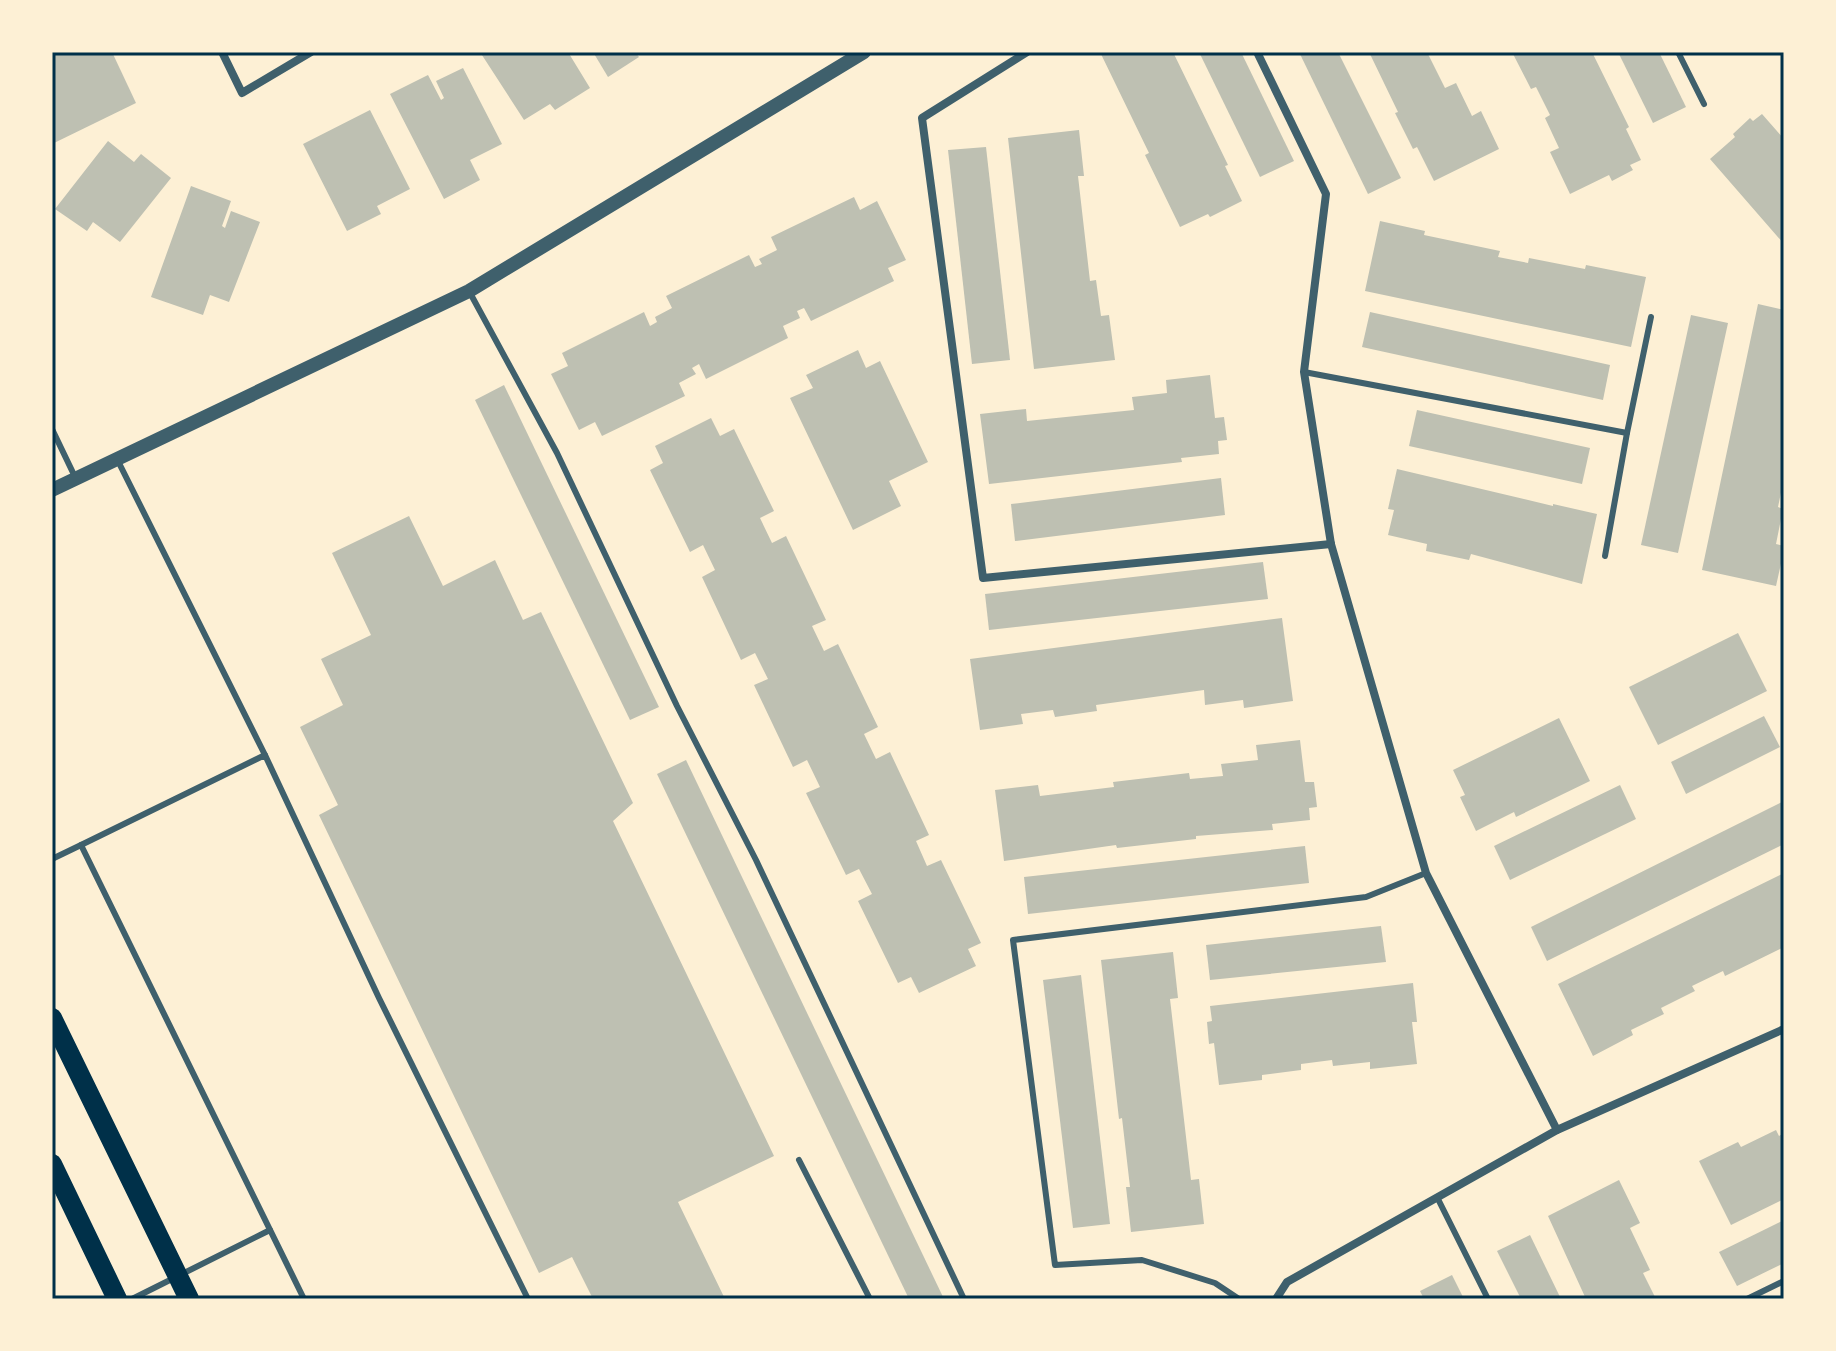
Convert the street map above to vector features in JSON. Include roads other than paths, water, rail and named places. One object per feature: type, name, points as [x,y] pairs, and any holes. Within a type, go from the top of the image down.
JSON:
[{"type":"main road","points":[[52,1018],[189,1299]]},
{"type":"main road","points":[[52,1164],[117,1299]]},
{"type":"street","points":[[222,52],[242,93],[311,52]]},
{"type":"street","points":[[52,490],[469,291],[864,52]]},
{"type":"street","points":[[1027,52],[922,118],[983,578],[1331,544]]},
{"type":"street","points":[[1257,52],[1326,194],[1304,372],[1331,544],[1426,873],[1557,1130]]},
{"type":"street","points":[[1276,1299],[1287,1282],[1557,1130],[1784,1029]]},
{"type":"lane","points":[[1678,52],[1704,104]]},
{"type":"lane","points":[[469,291],[557,453],[677,706],[756,860],[964,1299]]},
{"type":"lane","points":[[1605,556],[1651,317]]},
{"type":"lane","points":[[1304,372],[1627,433]]},
{"type":"lane","points":[[52,429],[76,479]]},
{"type":"lane","points":[[117,459],[265,755],[379,998],[528,1299]]},
{"type":"lane","points":[[52,859],[265,755]]},
{"type":"lane","points":[[81,845],[304,1299]]},
{"type":"lane","points":[[1239,1299],[1215,1283],[1142,1260],[1055,1265],[1013,940],[1366,897],[1426,873]]},
{"type":"lane","points":[[799,1160],[870,1299]]},
{"type":"lane","points":[[1437,1197],[1488,1299]]},
{"type":"lane","points":[[132,1299],[270,1230]]},
{"type":"lane","points":[[1747,1299],[1784,1281]]}]
